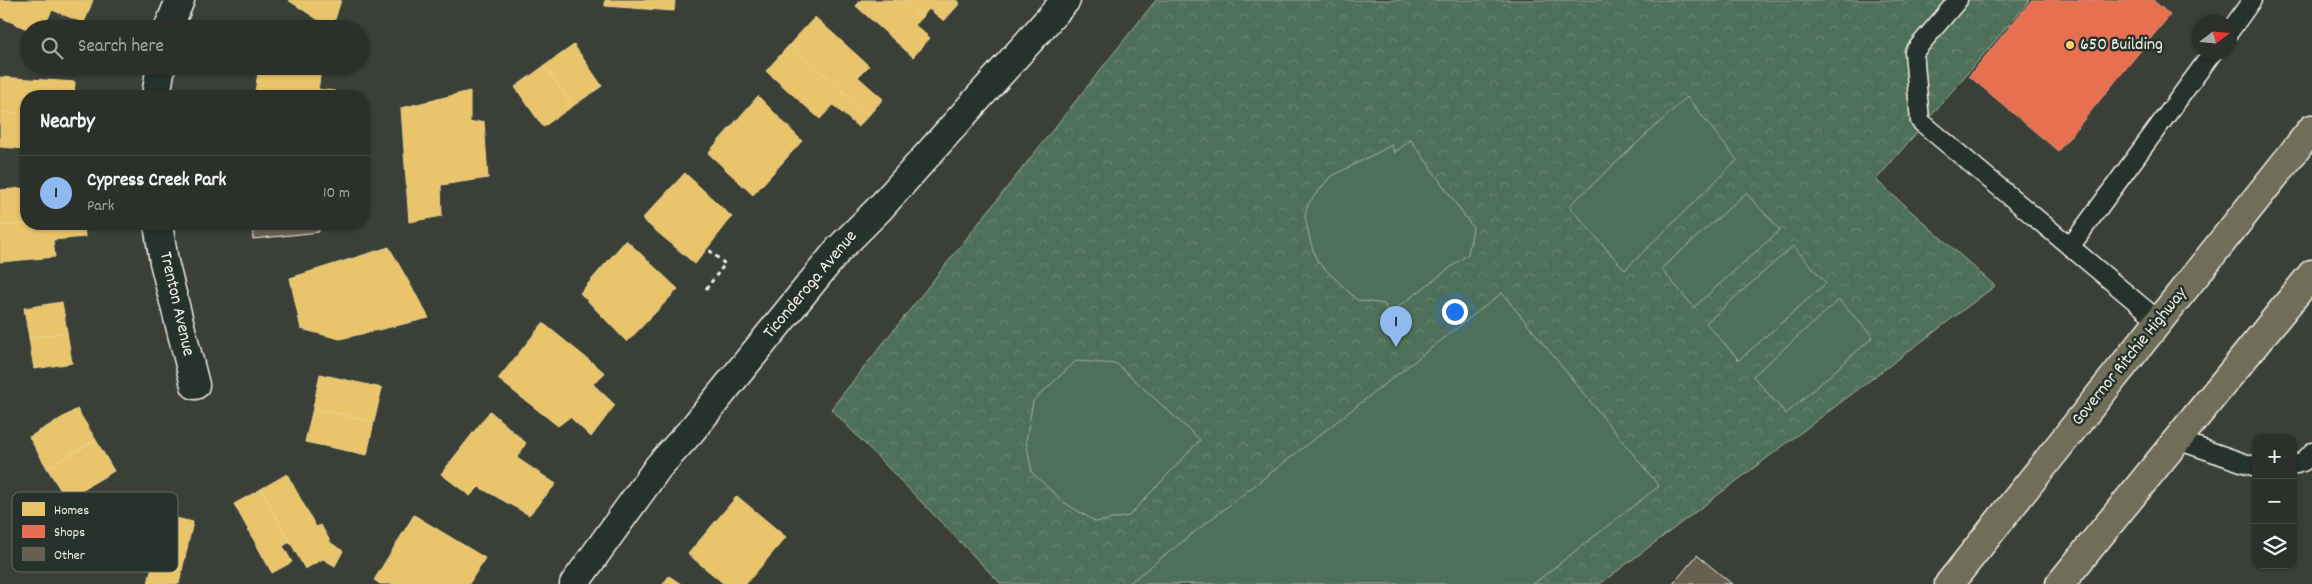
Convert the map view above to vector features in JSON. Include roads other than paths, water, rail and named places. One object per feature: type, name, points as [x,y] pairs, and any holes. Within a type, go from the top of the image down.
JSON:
[{"type":"highway","name":"Governor Ritchie Highway","points":[[1949,584],[2312,129]]},
{"type":"highway","points":[[2060,584],[2312,274]]},
{"type":"street","points":[[172,20],[180,0]]},
{"type":"street","name":"Ticonderoga Avenue","points":[[574,584],[659,466],[691,431],[839,249],[880,208],[1066,0]]},
{"type":"street","points":[[157,90],[160,75]]},
{"type":"street","name":"Trenton Avenue","points":[[159,230],[164,262],[195,385]]},
{"type":"lane","points":[[1958,0],[1914,52],[1920,121],[2159,321]]},
{"type":"lane","points":[[2237,21],[2252,0]]},
{"type":"lane","points":[[2070,247],[2208,60]]},
{"type":"lane","points":[[2177,440],[2252,466]]},
{"type":"lane","points":[[2297,464],[2303,462],[2312,452]]},
{"type":"place","name":"650 Building","points":[[2070,45]]},
{"type":"place","name":"Cypress Creek Park","points":[[1396,347]]}]
